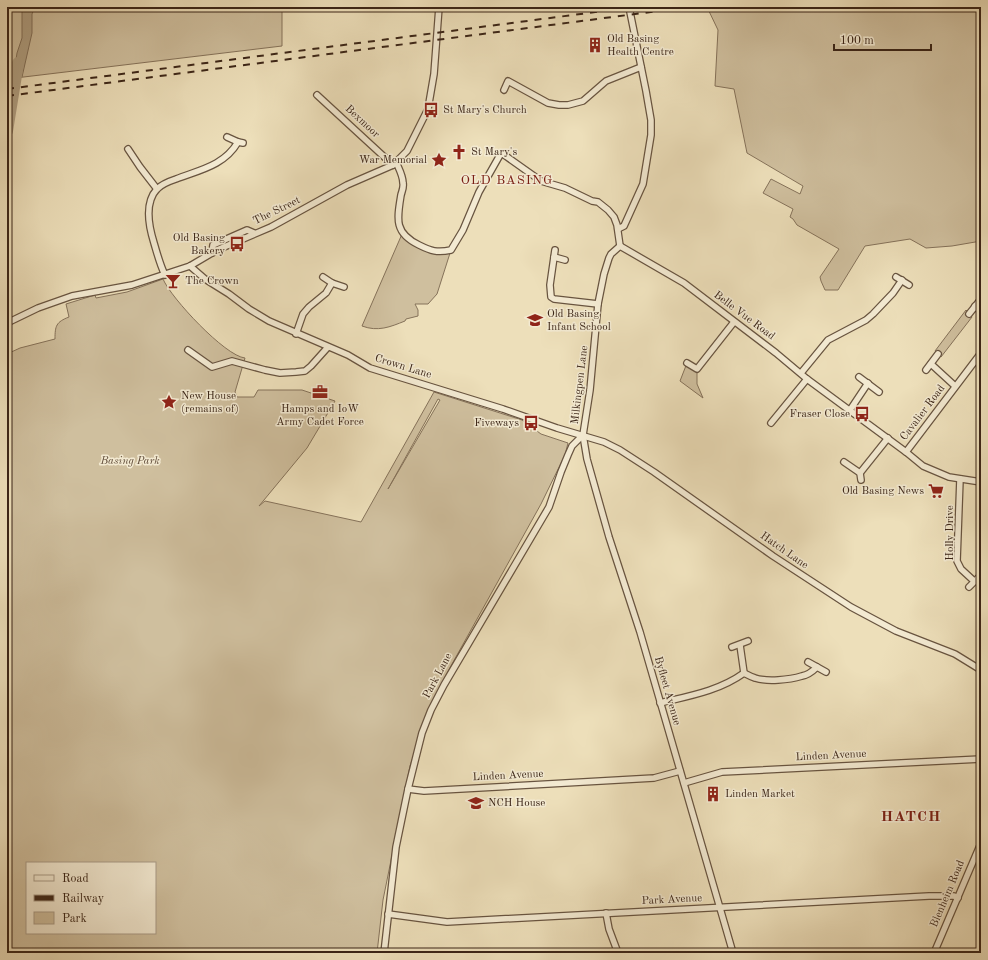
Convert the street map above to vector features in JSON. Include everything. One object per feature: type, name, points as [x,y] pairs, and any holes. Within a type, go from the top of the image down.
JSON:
[{"type":"street","name":"The Street","points":[[7,323],[38,308],[72,296],[132,285],[190,266],[212,253],[294,215],[348,185],[395,164],[407,151],[428,108],[434,74],[440,7]]},
{"type":"street","points":[[618,229],[624,226],[643,184],[649,150],[651,120],[630,7]]},
{"type":"street","points":[[504,90],[508,82],[548,103],[559,105],[568,104],[583,101],[606,81],[641,67]]},
{"type":"street","name":"Bexmoor","points":[[317,95],[395,164]]},
{"type":"street","points":[[165,275],[149,229],[149,207],[157,190],[171,181],[216,164],[233,151],[240,143],[227,137]]},
{"type":"street","points":[[128,149],[157,190]]},
{"type":"street","points":[[395,164],[400,170],[404,184],[398,218],[399,226],[402,233],[414,243],[430,250],[440,253],[451,250],[463,230],[482,186],[500,155],[503,154],[541,181],[565,188],[592,201],[602,204],[614,217],[618,229],[620,246]]},
{"type":"street","name":"Milkingpen Lane","points":[[583,435],[590,390],[598,304],[609,258],[611,254],[620,246]]},
{"type":"street","name":"Belle Vue Road","points":[[620,246],[684,283],[807,379],[888,438],[923,466],[949,477],[981,482]]},
{"type":"street","points":[[555,250],[550,285],[551,297],[554,299],[598,304]]},
{"type":"street","points":[[554,257],[565,260]]},
{"type":"street","name":"Crown Lane","points":[[190,266],[200,275],[269,321],[296,334],[348,355],[364,365],[378,371],[583,435]]},
{"type":"street","points":[[323,277],[332,283],[344,287]]},
{"type":"street","points":[[896,277],[909,285]]},
{"type":"street","points":[[801,373],[828,340],[866,320],[893,293],[902,280]]},
{"type":"street","points":[[296,334],[304,314],[309,307],[326,293],[332,283]]},
{"type":"street","points":[[969,314],[981,299]]},
{"type":"street","points":[[975,306],[981,312]]},
{"type":"street","points":[[687,363],[697,369],[734,322]]},
{"type":"street","points":[[188,350],[212,368],[232,360],[280,373],[304,371],[318,360],[328,347]]},
{"type":"street","name":"Cavalier Road","points":[[906,452],[981,353]]},
{"type":"street","points":[[926,370],[938,354]]},
{"type":"street","name":"Cavalier Road","points":[[931,364],[955,386]]},
{"type":"street","points":[[859,377],[879,392]]},
{"type":"street","points":[[771,423],[807,379]]},
{"type":"street","points":[[850,410],[868,383]]},
{"type":"street","name":"Hatch Lane","points":[[583,435],[604,442],[635,459],[773,556],[851,607],[896,631],[955,654],[981,670]]},
{"type":"street","name":"Byfleet Avenue","points":[[583,435],[586,459],[604,522],[640,632],[734,953]]},
{"type":"street","name":"Park Lane","points":[[384,953],[396,847],[422,733],[431,710],[467,644],[549,507],[572,446],[583,435]]},
{"type":"street","points":[[861,480],[860,473],[888,438]]},
{"type":"street","points":[[844,462],[860,473]]},
{"type":"street","name":"Holly Drive","points":[[960,479],[957,561],[961,569],[974,581]]},
{"type":"street","points":[[969,588],[980,576]]},
{"type":"street","points":[[732,647],[748,641]]},
{"type":"street","points":[[740,645],[744,673]]},
{"type":"street","points":[[808,662],[826,672]]},
{"type":"street","points":[[744,673],[756,678],[767,680],[783,679],[802,676],[811,672],[817,667]]},
{"type":"street","points":[[660,703],[714,689],[732,682],[744,673]]},
{"type":"street","name":"Linden Avenue","points":[[684,782],[722,772],[981,759]]},
{"type":"street","name":"Linden Avenue","points":[[408,789],[424,791],[649,778],[661,777],[680,771]]},
{"type":"street","name":"Blenheim Road","points":[[934,953],[981,843]]},
{"type":"street","name":"Park Avenue","points":[[388,914],[447,922],[929,896],[954,896],[958,898]]},
{"type":"street","points":[[606,913],[609,929],[618,953]]},
{"type":"green space","points":[[7,7],[282,7],[282,46],[7,79]]},
{"type":"green space","points":[[707,7],[981,7],[981,241],[952,246],[926,248],[910,239],[865,246],[838,290],[825,290],[820,277],[839,249],[797,225],[790,217],[793,209],[763,193],[771,179],[800,194],[803,186],[747,153],[734,89],[715,86],[718,30]]},
{"type":"green space","points":[[402,234],[430,250],[451,250],[437,294],[428,304],[415,304],[418,310],[418,316],[379,329],[362,326]]},
{"type":"green space","name":"Basing Park","points":[[163,279],[176,299],[212,337],[236,355],[245,358],[235,392],[237,397],[254,397],[258,390],[302,390],[335,401],[307,448],[259,506],[265,501],[361,522],[434,392],[522,420],[541,434],[568,443],[565,455],[541,504],[447,673],[429,710],[410,766],[383,900],[377,953],[7,953],[7,354],[20,348],[55,339],[57,325],[69,317],[66,304],[95,295],[96,298],[127,292]],"holes":[[[438,399],[440,400],[388,489]]]},
{"type":"green space","points":[[966,310],[972,317],[941,357],[935,351]]},
{"type":"green space","points":[[687,363],[697,369],[697,384],[703,398],[680,381]]},
{"type":"shaded area","points":[[22,7],[38,7],[34,9],[32,14],[32,33],[22,77],[13,79],[17,53],[22,38]]},
{"type":"waterway","points":[[7,131],[18,63]]},
{"type":"railway","points":[[7,89],[634,7]]},
{"type":"railway","points":[[7,96],[689,7]]},
{"type":"place","name":"Old Basing Health Centre","points":[[595,45]]},
{"type":"place","name":"St Mary's Church","points":[[431,110]]},
{"type":"place","name":"St Mary's","points":[[459,152]]},
{"type":"place","name":"War Memorial","points":[[439,160]]},
{"type":"place","name":"Old Basing Bakery","points":[[237,244]]},
{"type":"place","name":"The Crown","points":[[173,281]]},
{"type":"place","name":"Old Basing Infant School","points":[[535,320]]},
{"type":"place","name":"Hamps and IoW Army Cadet Force","points":[[320,392]]},
{"type":"place","name":"New House (remains of)","points":[[169,402]]},
{"type":"place","name":"Fraser Close","points":[[862,414]]},
{"type":"place","name":"Fiveways","points":[[531,423]]},
{"type":"place","name":"Old Basing News","points":[[936,491]]},
{"type":"place","name":"Linden Market","points":[[713,794]]},
{"type":"place","name":"NCH House","points":[[476,803]]},
{"type":"district","name":"OLD BASING","points":[[507,180]]},
{"type":"district","name":"HATCH","points":[[911,817]]}]
